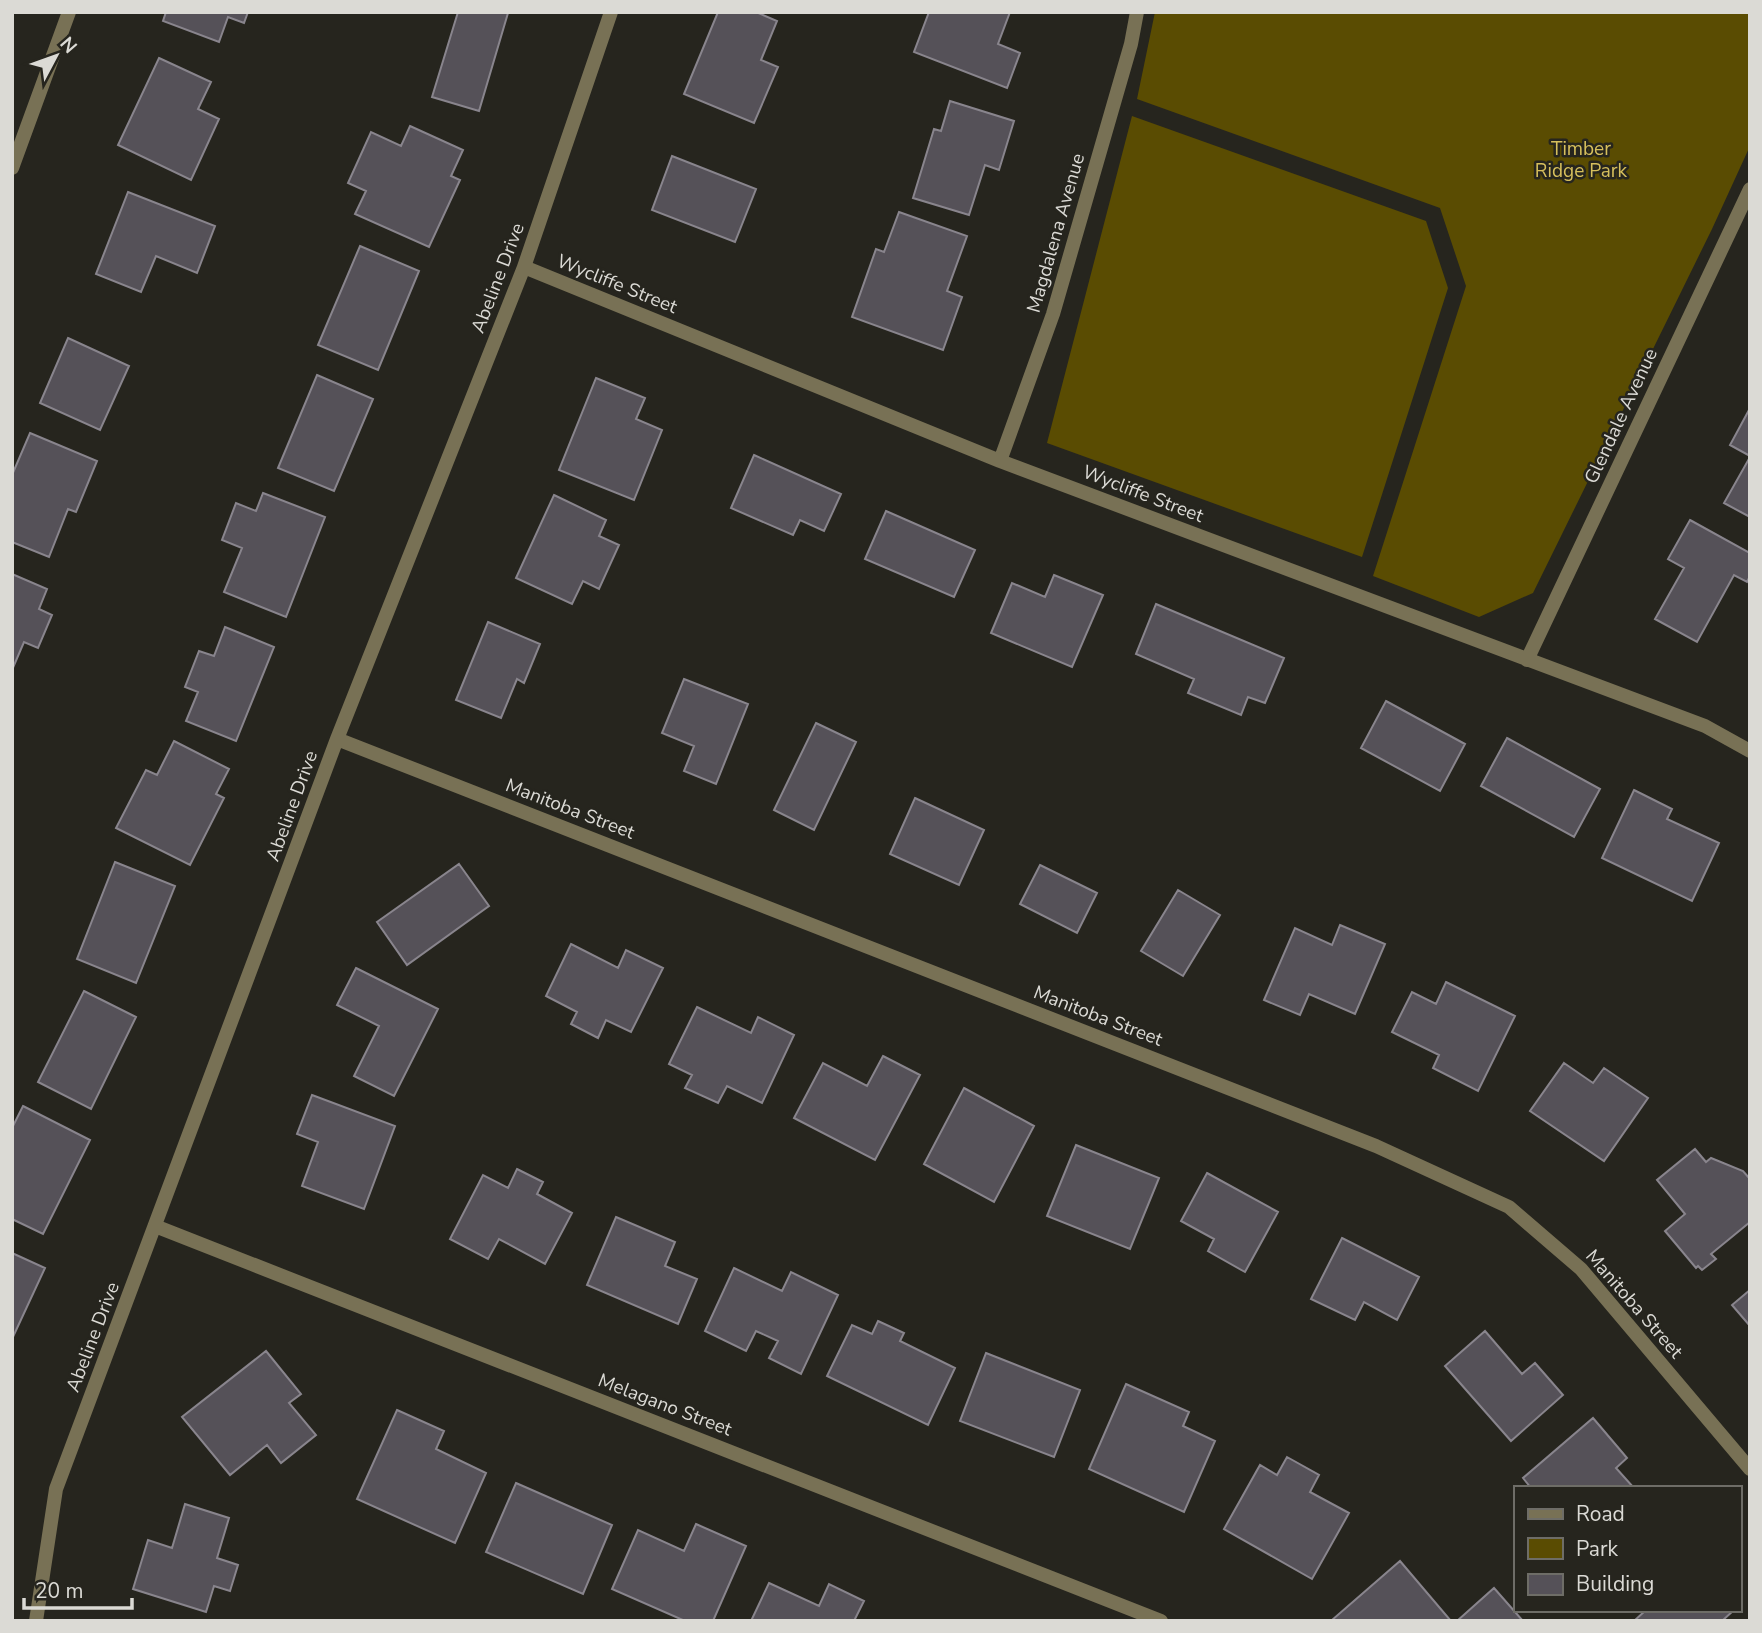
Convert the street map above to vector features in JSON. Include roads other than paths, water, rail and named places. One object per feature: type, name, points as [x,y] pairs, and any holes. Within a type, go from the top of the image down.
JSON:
[{"type":"street","points":[[12,168],[69,12]]},
{"type":"street","name":"Abeline Drive","points":[[36,1621],[55,1489],[337,739],[524,267],[611,12]]},
{"type":"street","name":"Magdalena Avenue","points":[[1000,461],[1054,314],[1131,44],[1137,12]]},
{"type":"street","name":"Glendale Avenue","points":[[1527,660],[1750,189]]},
{"type":"street","name":"Wycliffe Street","points":[[524,267],[1000,461],[1705,726],[1750,751]]},
{"type":"street","name":"Manitoba Street","points":[[337,739],[1376,1146],[1509,1207],[1581,1269],[1750,1469]]},
{"type":"street","name":"Melagano Street","points":[[155,1226],[1161,1621]]},
{"type":"park label","name":"Timber Ridge Park","points":[[1581,160]]}]
